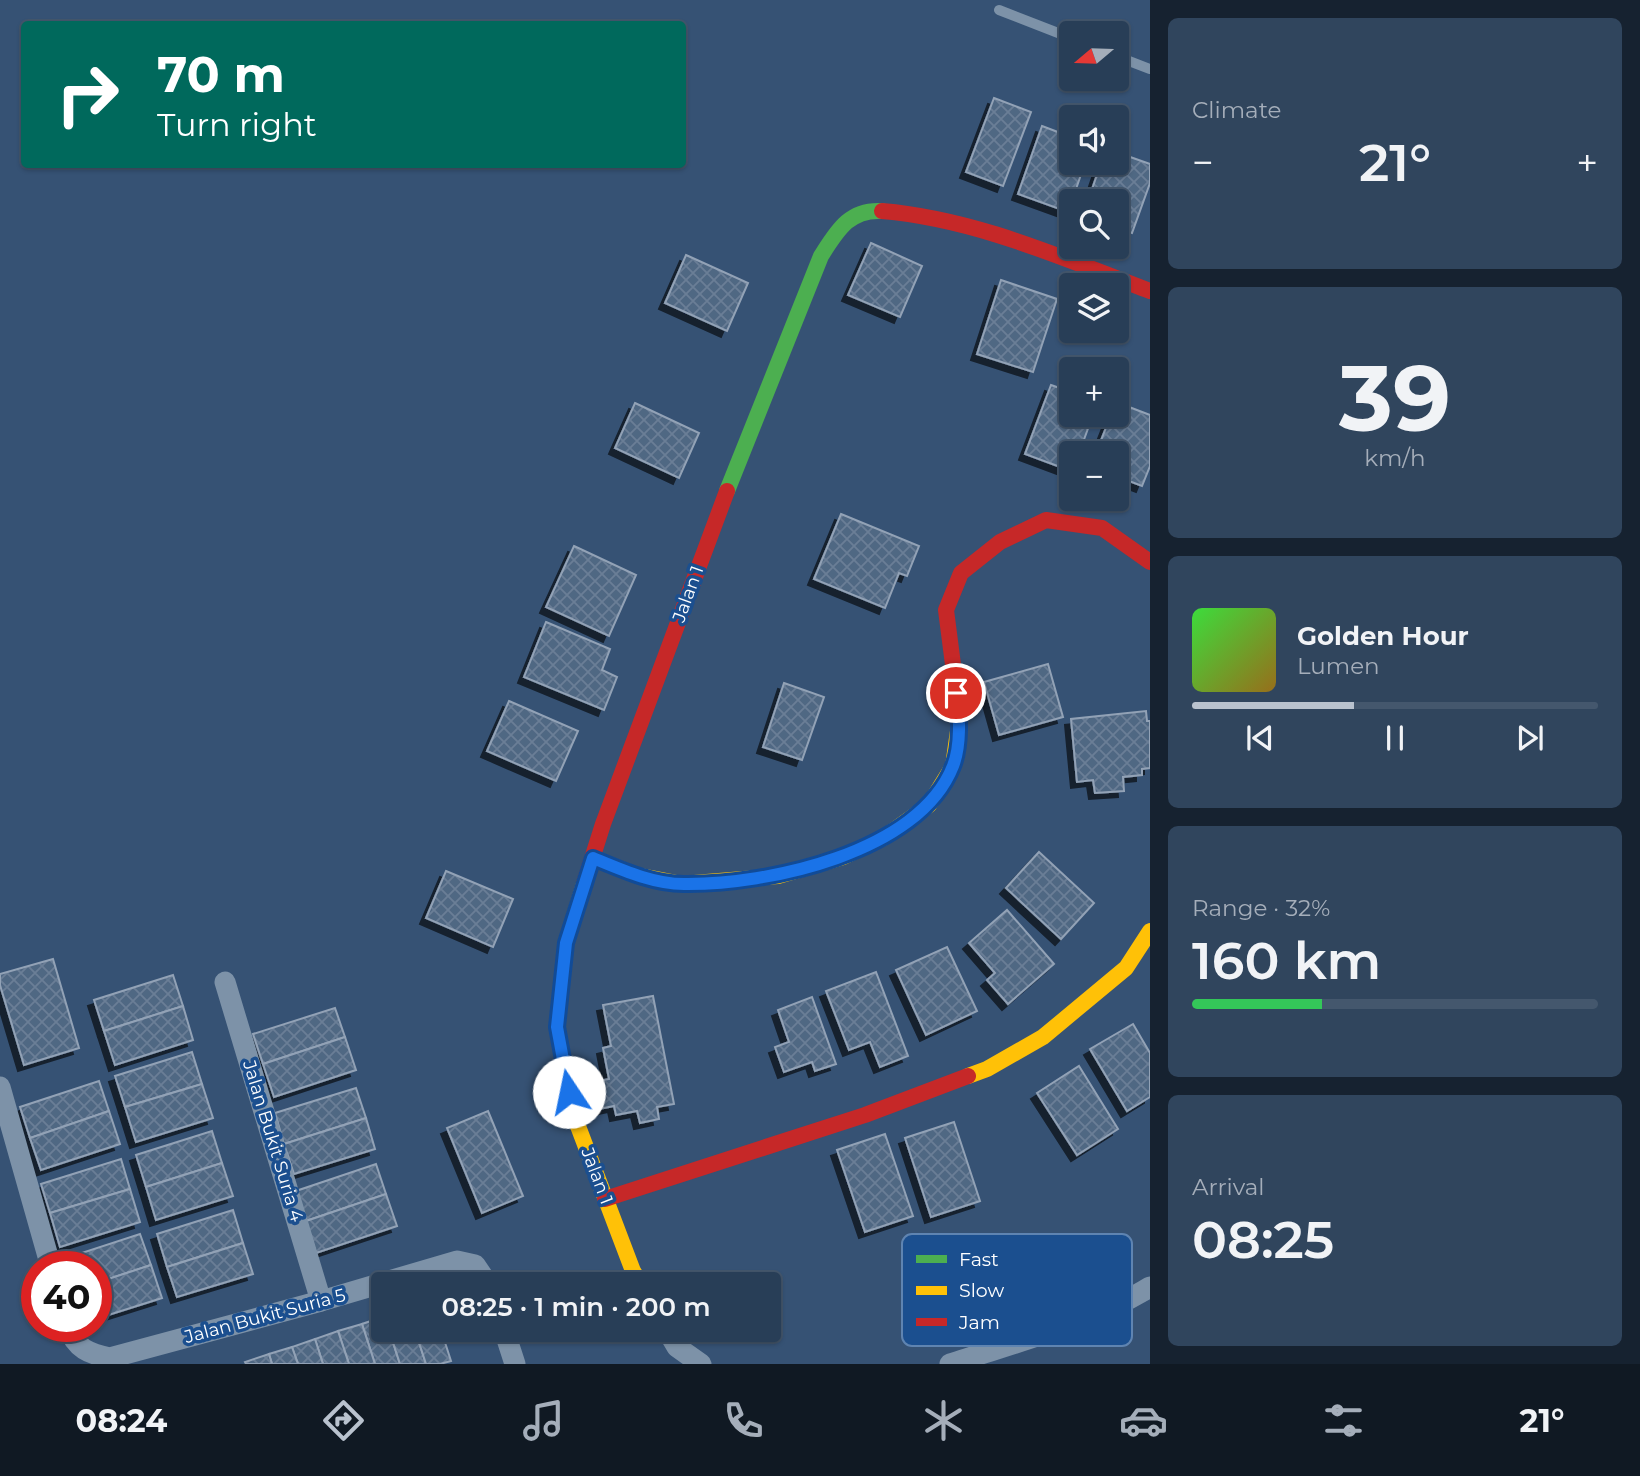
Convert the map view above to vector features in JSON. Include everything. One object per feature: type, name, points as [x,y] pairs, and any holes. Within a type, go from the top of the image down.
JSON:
[{"type":"street","name":"Jalan 1","points":[[634,1272],[573,1113],[557,1027],[566,943],[603,824],[718,514],[821,256],[840,226],[866,210],[913,214],[989,231],[1150,291]]},
{"type":"street","points":[[593,858],[636,875],[682,884],[718,882],[778,876],[844,857],[883,838],[929,805],[953,766],[960,717],[946,610],[961,573],[1000,542],[1046,520],[1102,528],[1150,562]]},
{"type":"street","points":[[605,1199],[865,1115],[987,1069],[1044,1037],[1116,977],[1126,968],[1150,930]]},
{"type":"street","name":"Jalan Bukit Suria 4","points":[[225,982],[321,1301]]},
{"type":"street","points":[[0,1087],[46,1251]]},
{"type":"street","name":"Jalan Bukit Suria 5","points":[[420,1272],[457,1261],[475,1265],[480,1272]]},
{"type":"street","name":"Jalan Bukit Suria 5","points":[[77,1342],[87,1354],[110,1358],[371,1286]]},
{"type":"street","points":[[1132,1298],[1150,1287]]},
{"type":"street","points":[[508,1342],[515,1364]]},
{"type":"street","points":[[674,1342],[701,1364]]},
{"type":"street","points":[[950,1364],[1005,1346]]},
{"type":"lane","points":[[999,10],[1059,33]]},
{"type":"lane","points":[[1129,60],[1150,69]]},
{"type":"building","points":[[994,98],[1031,112],[1003,186],[966,172]]},
{"type":"building","points":[[1042,126],[1059,132],[1059,175],[1081,175],[1076,189],[1059,189],[1059,209],[1018,194]]},
{"type":"building","points":[[1129,157],[1150,164],[1150,183],[1132,233],[1129,232],[1129,189],[1092,189],[1097,175],[1129,175]]},
{"type":"building","points":[[871,243],[922,266],[900,317],[848,295]]},
{"type":"building","points":[[686,255],[748,283],[727,331],[665,303]]},
{"type":"building","points":[[1001,280],[1057,299],[1033,372],[977,354]]},
{"type":"building","points":[[1051,385],[1059,388],[1059,427],[1089,427],[1083,441],[1059,441],[1059,467],[1025,454]]},
{"type":"building","points":[[635,403],[699,433],[679,478],[615,448]]},
{"type":"building","points":[[1129,407],[1150,415],[1150,466],[1142,486],[1129,481],[1129,441],[1101,441],[1106,427],[1129,427]]},
{"type":"building","points":[[841,514],[919,546],[907,576],[899,573],[885,608],[814,579]]},
{"type":"building","points":[[574,546],[636,575],[609,636],[546,607]]},
{"type":"building","points":[[546,622],[610,649],[602,670],[617,677],[604,710],[524,677]]},
{"type":"building","points":[[1048,664],[1063,717],[999,735],[984,682]]},
{"type":"building","points":[[784,683],[824,697],[802,760],[763,747]]},
{"type":"building","points":[[509,701],[578,731],[556,781],[487,751]]},
{"type":"building","points":[[1146,711],[1147,721],[1150,721],[1150,768],[1142,769],[1142,775],[1123,777],[1124,791],[1095,793],[1093,780],[1077,782],[1071,719]]},
{"type":"building","points":[[1039,852],[1094,903],[1061,939],[1006,888]]},
{"type":"building","points":[[446,871],[513,899],[493,947],[426,918]]},
{"type":"building","points":[[1007,910],[1054,964],[1008,1004],[987,980],[995,973],[969,943]]},
{"type":"building","points":[[947,947],[977,1011],[926,1035],[896,970]]},
{"type":"building","points":[[53,959],[79,1048],[24,1065],[0,985],[0,974]]},
{"type":"building","points":[[876,972],[908,1056],[880,1067],[870,1042],[849,1050],[826,991]]},
{"type":"building","points":[[173,975],[183,1006],[104,1031],[94,1000]]},
{"type":"building","points":[[653,996],[674,1104],[657,1107],[659,1119],[640,1123],[637,1111],[616,1115],[614,1106],[599,1109],[594,1082],[609,1079],[603,1048],[611,1046],[603,1005]]},
{"type":"building","points":[[812,997],[836,1064],[815,1071],[812,1062],[784,1072],[775,1047],[789,1042],[778,1010]]},
{"type":"building","points":[[183,1006],[193,1040],[115,1065],[104,1031]]},
{"type":"building","points":[[335,1008],[345,1037],[263,1064],[253,1034]]},
{"type":"building","points":[[1133,1024],[1150,1053],[1150,1097],[1127,1111],[1090,1049]]},
{"type":"building","points":[[345,1037],[356,1070],[274,1097],[263,1064]]},
{"type":"building","points":[[192,1052],[202,1084],[125,1107],[115,1076]]},
{"type":"building","points":[[1079,1066],[1118,1129],[1077,1155],[1037,1093]]},
{"type":"building","points":[[99,1081],[109,1111],[30,1138],[20,1107]]},
{"type":"building","points":[[202,1084],[213,1118],[136,1142],[125,1107]]},
{"type":"building","points":[[356,1088],[366,1118],[284,1144],[275,1113]]},
{"type":"building","points":[[109,1111],[120,1144],[41,1170],[30,1138]]},
{"type":"building","points":[[488,1111],[523,1196],[482,1213],[447,1128]]},
{"type":"building","points":[[366,1118],[375,1149],[294,1174],[284,1144]]},
{"type":"building","points":[[954,1122],[980,1201],[931,1217],[905,1138]]},
{"type":"building","points":[[212,1131],[222,1163],[146,1187],[136,1155]]},
{"type":"building","points":[[885,1134],[913,1216],[865,1232],[837,1150]]},
{"type":"building","points":[[121,1159],[130,1189],[50,1213],[41,1184]]},
{"type":"building","points":[[222,1163],[233,1196],[156,1220],[146,1187]]},
{"type":"building","points":[[376,1164],[386,1194],[306,1221],[296,1191]]},
{"type":"building","points":[[130,1189],[140,1222],[60,1247],[50,1213]]},
{"type":"building","points":[[386,1194],[397,1226],[316,1253],[306,1221]]},
{"type":"building","points":[[233,1210],[243,1243],[167,1267],[157,1234]]},
{"type":"building","points":[[140,1234],[151,1265],[112,1278],[112,1251],[88,1251]]},
{"type":"building","points":[[243,1243],[253,1274],[177,1297],[167,1267]]},
{"type":"building","points":[[151,1265],[162,1298],[112,1314],[112,1278]]},
{"type":"building","points":[[371,1321],[371,1342],[393,1342],[400,1364],[375,1364],[362,1324]]},
{"type":"building","points":[[362,1324],[375,1364],[349,1364],[338,1331]]},
{"type":"building","points":[[338,1331],[349,1364],[323,1364],[315,1339]]},
{"type":"building","points":[[315,1339],[323,1364],[298,1364],[292,1347]]},
{"type":"building","points":[[393,1342],[419,1342],[426,1364],[400,1364]]},
{"type":"building","points":[[419,1342],[445,1342],[451,1361],[426,1364]]},
{"type":"building","points":[[292,1347],[298,1364],[272,1364],[269,1354]]},
{"type":"building","points":[[269,1354],[272,1364],[245,1362]]},
{"type":"traffic: fast","points":[[727,491],[821,256],[845,223],[861,214],[882,211]]},
{"type":"traffic: slow","points":[[593,858],[636,875],[682,884],[778,876],[843,857],[883,838],[929,805],[953,766],[960,717],[956,688]]},
{"type":"traffic: slow","points":[[584,884],[566,943],[557,1027],[573,1113],[634,1272]]},
{"type":"traffic: slow","points":[[968,1076],[987,1069],[1043,1037],[1126,968],[1150,931]]},
{"type":"traffic: jam","points":[[882,211],[917,215],[985,231],[1150,291]]},
{"type":"traffic: jam","points":[[584,884],[603,824],[727,491]]},
{"type":"traffic: jam","points":[[956,688],[946,610],[961,573],[1000,542],[1046,520],[1102,528],[1150,562]]},
{"type":"traffic: jam","points":[[605,1199],[865,1115],[968,1076]]},
{"type":"route","points":[[569,1092],[557,1027],[566,943],[593,858],[636,875],[682,884],[778,876],[844,857],[883,838],[929,805],[953,766],[960,717],[956,693]]}]
